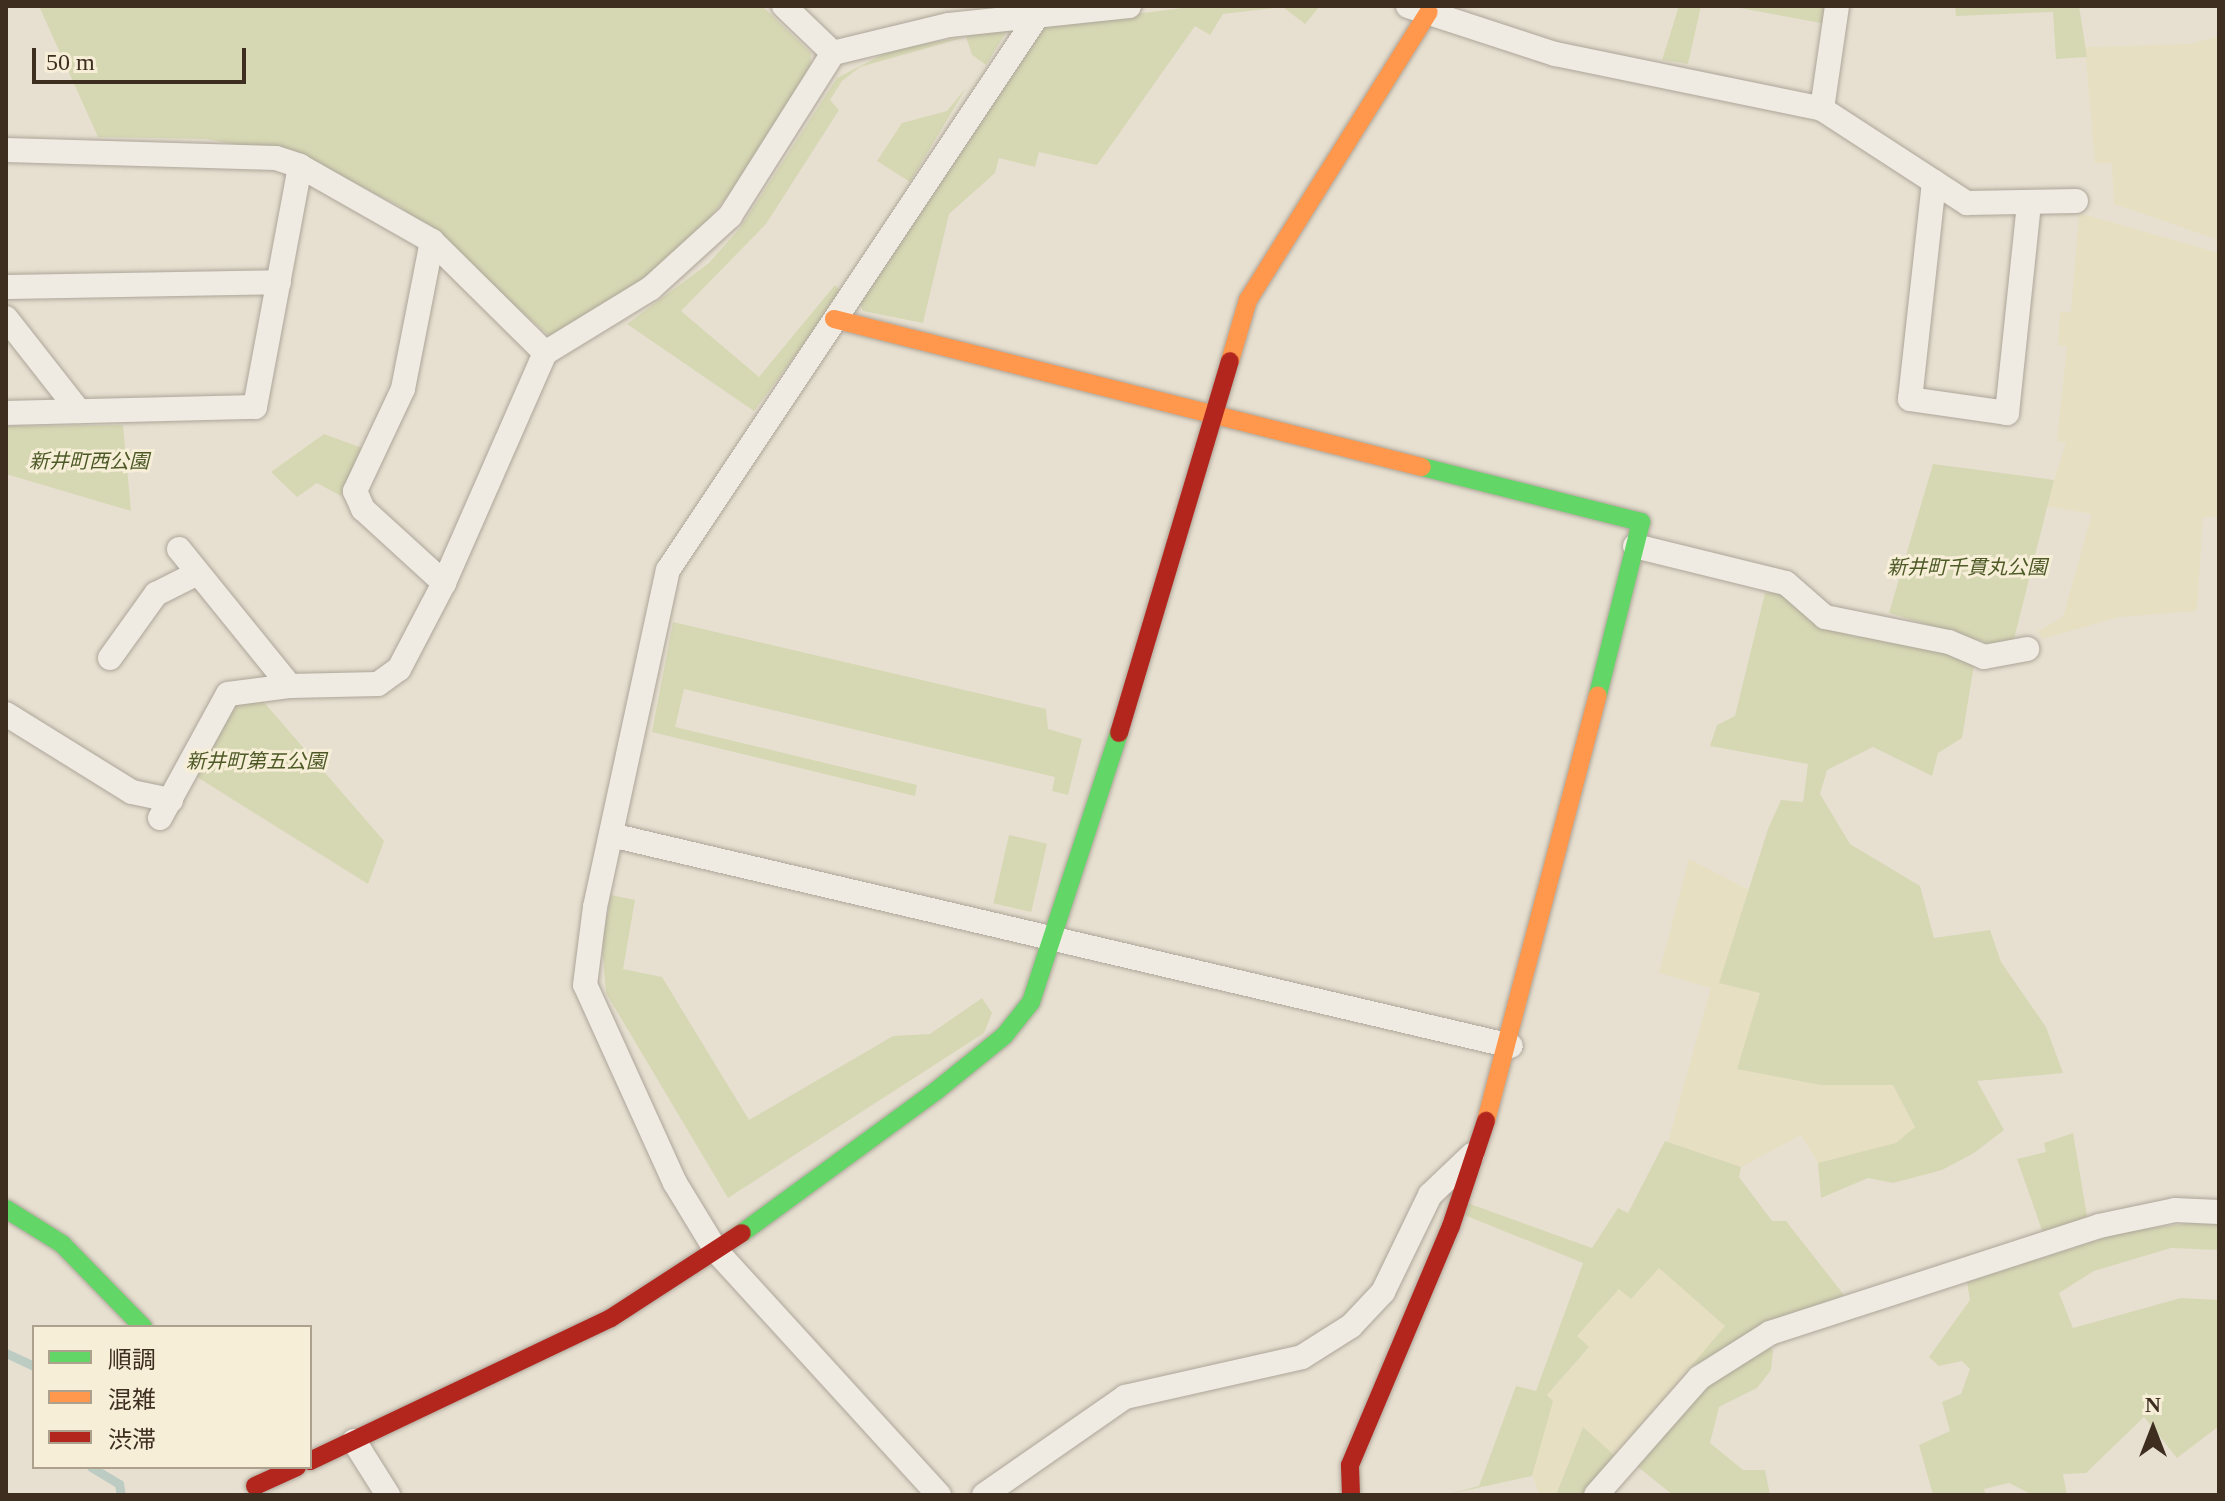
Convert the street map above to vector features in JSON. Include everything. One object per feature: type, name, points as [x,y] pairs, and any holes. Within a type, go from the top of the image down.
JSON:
[{"type":"street","points":[[784,6],[833,53]]},
{"type":"street","points":[[6,714],[132,792],[166,809],[228,694],[290,686],[378,684],[399,669],[444,583],[545,353],[651,288],[730,216],[833,53],[949,25],[1129,6]]},
{"type":"street","points":[[1822,109],[1837,6]]},
{"type":"street","points":[[312,1460],[611,1318],[717,1252],[1004,1036],[1031,1002],[1055,939],[1248,300],[1424,8],[1555,54],[1822,109],[1967,203],[2076,201]]},
{"type":"street","points":[[939,1495],[717,1252],[675,1183],[585,985],[611,835],[668,570],[1036,18]]},
{"type":"street","points":[[6,150],[276,158],[300,166],[432,241],[545,353]]},
{"type":"street","points":[[6,413],[255,407],[300,166]]},
{"type":"street","points":[[1934,182],[1910,399],[2007,413],[2029,203]]},
{"type":"street","points":[[432,241],[403,389],[355,491],[363,509],[444,583]]},
{"type":"street","points":[[6,287],[279,282]]},
{"type":"street","points":[[6,318],[79,411]]},
{"type":"street","points":[[834,319],[1641,522],[1511,1046],[1472,1155],[1451,1226],[1350,1465],[1351,1495]]},
{"type":"street","points":[[1635,546],[1786,583],[1839,621],[1934,638],[1984,657],[2027,649]]},
{"type":"street","points":[[179,549],[196,574],[290,686]]},
{"type":"street","points":[[110,658],[156,594],[196,574]]},
{"type":"street","points":[[611,835],[1511,1046]]},
{"type":"street","points":[[984,1495],[1125,1397],[1302,1357],[1351,1326],[1383,1292],[1430,1195],[1472,1155]]},
{"type":"street","points":[[6,1209],[62,1244],[141,1325]]},
{"type":"street","points":[[1596,1495],[1699,1378],[1770,1333],[2099,1226],[2175,1210],[2219,1212]]},
{"type":"street","points":[[354,1441],[388,1495]]},
{"type":"street","points":[[246,1469],[257,1490],[294,1469]]},
{"type":"shaded area","points":[[2219,36],[2219,240],[2114,204],[2112,163],[2095,163],[2085,47],[2190,44]]},
{"type":"shaded area","points":[[2079,213],[2219,253],[2219,517],[2203,517],[2197,611],[2119,617],[2042,639],[2038,631],[2063,617],[2092,514],[2046,506],[2066,443],[2057,441],[2067,346],[2058,345],[2060,312],[2071,312]]},
{"type":"shaded area","points":[[1689,859],[1753,892],[1720,983],[1761,993],[1821,1085],[1893,1085],[1915,1127],[1896,1143],[1818,1163],[1801,1135],[1741,1167],[1668,1142],[1711,988],[1659,973]]},
{"type":"shaded area","points":[[1659,1268],[1726,1326],[1615,1456],[1583,1428],[1556,1495],[1539,1495],[1530,1467],[1553,1401],[1547,1395],[1589,1348],[1577,1336],[1620,1288],[1631,1299]]},
{"type":"green space","points":[[39,6],[762,6],[811,53],[810,71],[750,169],[677,257],[552,338],[399,206],[341,176],[281,153],[206,139],[98,137]]},
{"type":"green space","points":[[1198,6],[1320,6],[1305,24],[1283,7],[1223,14],[1210,35],[1195,26],[1097,165],[1039,152],[1035,167],[999,158],[995,173],[949,214],[923,323],[863,311],[858,300],[1042,26]]},
{"type":"green space","points":[[1679,6],[1701,6],[1688,64],[1662,60]]},
{"type":"green space","points":[[1730,6],[1829,6],[1826,24]]},
{"type":"green space","points":[[1955,6],[2079,6],[2087,57],[2056,59],[2053,12],[1956,16]]},
{"type":"green space","points":[[1008,29],[986,65],[972,55],[966,37],[860,67],[842,81],[830,100],[839,110],[766,224],[681,311],[759,377],[835,285],[842,292],[754,411],[627,324],[709,263],[740,228],[837,78],[891,50]]},
{"type":"green space","points":[[966,88],[910,182],[877,161],[902,123],[947,111]]},
{"type":"green space","name":"新井町西公園","points":[[123,425],[131,511],[6,474],[6,426]]},
{"type":"green space","points":[[324,434],[362,448],[341,496],[317,483],[297,497],[271,472]]},
{"type":"green space","name":"新井町千貫丸公園","points":[[1933,464],[2054,480],[2013,643],[1991,644],[1889,613]]},
{"type":"green space","points":[[1765,593],[1780,593],[1815,623],[1855,637],[1907,639],[1974,665],[1962,738],[1938,753],[1932,776],[1873,747],[1827,770],[1820,794],[1850,844],[1920,886],[1934,938],[1990,930],[2001,962],[2046,1027],[2063,1073],[1977,1081],[2004,1130],[1974,1153],[1942,1170],[1893,1183],[1868,1178],[1821,1198],[1818,1163],[1896,1143],[1915,1127],[1893,1085],[1821,1085],[1737,1069],[1760,993],[1719,983],[1768,829],[1781,800],[1803,802],[1808,764],[1710,746],[1717,725],[1735,716]]},
{"type":"green space","points":[[673,622],[1046,709],[1048,729],[1082,739],[1068,795],[1052,791],[1055,777],[684,689],[675,727],[917,785],[915,796],[652,732]]},
{"type":"green space","name":"新井町第五公園","points":[[262,700],[384,841],[368,884],[197,777],[234,701]]},
{"type":"green space","points":[[1009,835],[1047,844],[1031,912],[993,903]]},
{"type":"green space","points":[[611,895],[635,900],[623,969],[662,977],[749,1120],[893,1036],[930,1034],[982,998],[992,1013],[984,1033],[728,1198],[606,993],[602,943]]},
{"type":"green space","points":[[2073,1133],[2088,1222],[2044,1236],[2017,1159],[2046,1152],[2044,1143]]},
{"type":"green space","points":[[1665,1141],[1741,1167],[1739,1177],[1772,1221],[1786,1221],[1844,1295],[1691,1366],[1725,1326],[1659,1268],[1631,1299],[1619,1289],[1577,1336],[1589,1347],[1547,1395],[1553,1401],[1532,1476],[1445,1495],[1479,1486],[1516,1386],[1536,1391],[1583,1263],[1457,1212],[1462,1201],[1592,1248],[1618,1208],[1628,1213]]},
{"type":"green space","points":[[2189,1223],[2219,1224],[2219,1250],[2171,1248],[2094,1271],[2059,1293],[2073,1328],[2181,1298],[2219,1300],[2219,1426],[2177,1458],[2144,1417],[2086,1473],[2063,1474],[2067,1495],[2033,1495],[2009,1483],[1984,1489],[1986,1495],[1933,1495],[1919,1445],[1950,1431],[1942,1402],[1961,1394],[1970,1369],[1962,1361],[1939,1366],[1929,1357],[1970,1300],[1967,1282],[2124,1232]]},
{"type":"green space","points":[[1766,1342],[1773,1351],[1771,1370],[1757,1388],[1719,1407],[1710,1443],[1743,1470],[1765,1470],[1770,1495],[1673,1495],[1633,1463],[1702,1382]]},
{"type":"green space","points":[[1583,1427],[1615,1456],[1582,1495],[1556,1495]]},
{"type":"waterway","points":[[6,1353],[32,1365]]},
{"type":"waterway","points":[[94,1469],[119,1484],[121,1495]]},
{"type":"traffic: fast","points":[[1422,467],[1641,522],[1598,695]]},
{"type":"traffic: fast","points":[[742,1233],[936,1091],[1004,1036],[1031,1002],[1119,733]]},
{"type":"traffic: fast","points":[[6,1209],[62,1244],[141,1325]]},
{"type":"traffic: slow","points":[[1230,361],[1248,300],[1429,12]]},
{"type":"traffic: slow","points":[[834,319],[1422,467]]},
{"type":"traffic: slow","points":[[1486,1121],[1598,695]]},
{"type":"traffic: jam","points":[[1119,733],[1230,361]]},
{"type":"traffic: jam","points":[[1351,1495],[1350,1465],[1451,1226],[1486,1121]]},
{"type":"traffic: jam","points":[[312,1460],[611,1318],[742,1233]]},
{"type":"traffic: jam","points":[[255,1486],[293,1469]]}]
